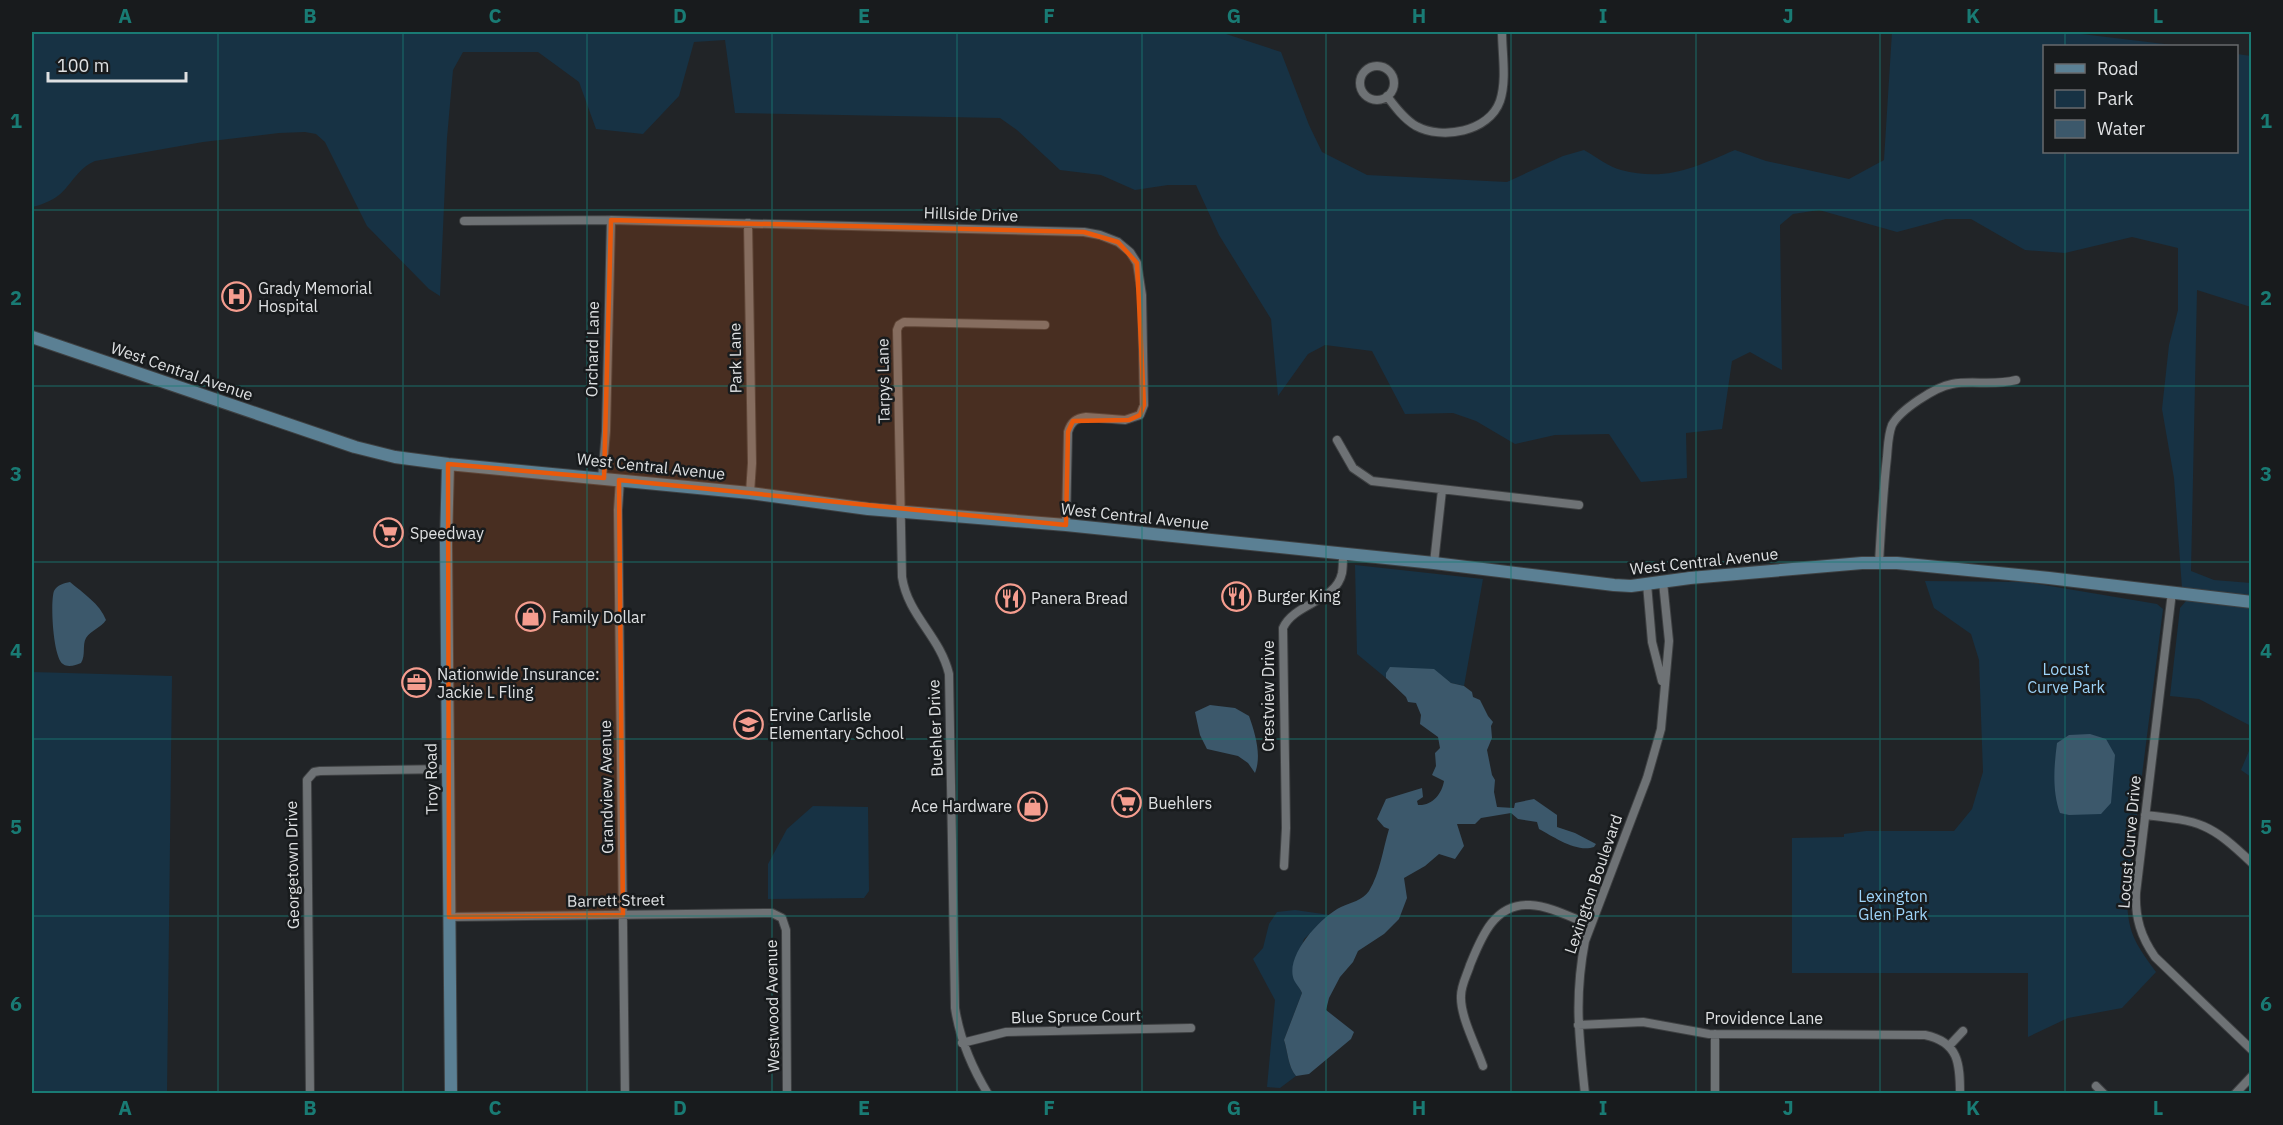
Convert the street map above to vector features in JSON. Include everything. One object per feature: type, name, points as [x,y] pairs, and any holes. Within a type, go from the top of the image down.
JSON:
[{"type":"main road","name":"West Central Avenue","points":[[32,337],[355,447],[395,457],[448,464],[1434,563],[1614,585],[1879,563],[1924,565],[2252,602]]},
{"type":"main road","name":"Troy Road","points":[[448,464],[447,769],[451,1094]]},
{"type":"street","points":[[1387,96],[1409,121],[1430,132],[1452,132],[1473,127],[1492,113],[1500,103],[1502,32]]},
{"type":"street","points":[[1379,66],[1390,72],[1394,85],[1387,96],[1374,99],[1363,93],[1360,80],[1366,69],[1379,66]]},
{"type":"street","name":"Hillside Drive","points":[[464,221],[611,220],[1084,232],[1100,235],[1124,246],[1137,263],[1140,274],[1144,405],[1140,415],[1130,420],[1080,417],[1072,422],[1068,432],[1066,525]]},
{"type":"street","name":"Orchard Lane","points":[[602,478],[606,431],[611,220]]},
{"type":"street","name":"Park Lane","points":[[748,223],[752,463],[750,493]]},
{"type":"street","name":"Tarpys Lane","points":[[900,511],[897,330],[899,324],[904,322],[1045,325]]},
{"type":"street","points":[[1879,563],[1887,454],[1890,432],[1894,423],[1916,402],[1942,387],[1962,383],[1993,385],[2016,380]]},
{"type":"street","points":[[1337,440],[1353,468],[1365,478],[1383,484],[1579,505]]},
{"type":"street","name":"Grandview Avenue","points":[[620,480],[618,510],[625,1094]]},
{"type":"street","points":[[1434,563],[1442,490]]},
{"type":"street","name":"Buehler Drive","points":[[900,511],[904,588],[914,612],[940,648],[946,660],[951,682],[955,999],[962,1043],[969,1061],[988,1094]]},
{"type":"street","name":"Crestview Drive","points":[[1284,866],[1286,828],[1283,628],[1291,616],[1335,587],[1342,573],[1343,554]]},
{"type":"street","name":"Lexington Boulevard","points":[[1585,1094],[1578,1025],[1580,968],[1591,925],[1657,749],[1663,715],[1668,641],[1663,582]]},
{"type":"street","name":"Lexington Boulevard","points":[[1647,584],[1652,642],[1664,688]]},
{"type":"street","name":"Locust Curve Drive","points":[[2172,592],[2136,893],[2137,920],[2141,933],[2155,957],[2252,1050]]},
{"type":"street","name":"Georgetown Drive","points":[[310,1094],[306,780],[314,772],[320,771],[447,769]]},
{"type":"street","points":[[2145,815],[2200,824],[2226,838],[2252,862]]},
{"type":"street","points":[[1483,1066],[1464,1012],[1461,996],[1462,986],[1477,949],[1492,920],[1512,908],[1529,905],[1549,909],[1591,925]]},
{"type":"street","name":"Barrett Street","points":[[449,917],[772,913],[782,918]]},
{"type":"street","name":"Westwood Avenue","points":[[782,918],[786,930],[788,1094]]},
{"type":"street","name":"Providence Lane","points":[[1578,1025],[1643,1022],[1694,1033],[1715,1034],[1925,1035],[1937,1037],[1949,1046]]},
{"type":"street","name":"Blue Spruce Court","points":[[962,1043],[1006,1032],[1191,1028]]},
{"type":"street","points":[[1960,1094],[1958,1060],[1949,1046],[1963,1031]]},
{"type":"street","points":[[1715,1034],[1715,1094]]},
{"type":"street","points":[[2235,1094],[2252,1076]]},
{"type":"street","points":[[2096,1086],[2104,1094]]},
{"type":"highlighted area","points":[[611,220],[1084,232],[1118,242],[1137,263],[1144,405],[1140,415],[1129,420],[1073,421],[1068,432],[1066,525],[619,480],[623,915],[449,917],[448,464],[604,478]]},
{"type":"green space","points":[[32,32],[1220,32],[1281,52],[1322,152],[1367,175],[1507,182],[1563,156],[1584,150],[1616,169],[1637,173],[1680,171],[1735,150],[1766,161],[1849,179],[1884,160],[1892,32],[2065,32],[2173,45],[2043,45],[2043,153],[2238,153],[2238,54],[2251,56],[2251,307],[2197,290],[2191,571],[2214,580],[2251,583],[2251,597],[2182,588],[2174,478],[2162,409],[2169,345],[2178,310],[2178,248],[2132,237],[2065,253],[2025,250],[1971,219],[1946,219],[1897,232],[1819,210],[1793,214],[1780,225],[1782,370],[1750,352],[1732,361],[1722,429],[1686,433],[1687,478],[1641,482],[1609,434],[1555,435],[1515,444],[1476,421],[1453,413],[1405,414],[1372,351],[1325,345],[1308,354],[1278,396],[1271,319],[1219,235],[1196,185],[1168,185],[1135,190],[1101,175],[1060,170],[1017,130],[1000,118],[735,113],[725,40],[694,42],[679,96],[643,134],[596,129],[579,82],[538,52],[463,52],[453,70],[447,138],[440,296],[429,289],[367,226],[325,142],[316,134],[279,133],[203,142],[95,161],[80,172],[59,195],[32,207]]},
{"type":"green space","points":[[1355,565],[1483,579],[1464,686],[1451,683],[1440,675],[1386,673],[1386,678],[1357,654]]},
{"type":"green space","name":"Locust Curve Park","points":[[1925,581],[2026,582],[2157,604],[2163,609],[2127,894],[2128,918],[2133,936],[2156,972],[2122,1008],[2068,1018],[2028,1037],[2028,973],[1792,973],[1792,838],[1844,837],[1844,834],[1866,831],[1954,831],[1972,809],[1983,772],[1979,660],[1971,634],[1934,608]]},
{"type":"green space","points":[[2202,600],[2251,608],[2251,726],[2199,699],[2170,696],[2180,608],[2186,601]]},
{"type":"green space","points":[[32,672],[172,676],[167,1093],[32,1093]]},
{"type":"green space","points":[[2251,746],[2251,777],[2241,770]]},
{"type":"green space","points":[[813,806],[868,807],[869,891],[864,898],[768,899],[768,864],[787,829]]},
{"type":"green space","points":[[1295,910],[1330,915],[1304,939],[1293,976],[1302,993],[1284,1040],[1290,1064],[1296,1076],[1280,1088],[1267,1087],[1275,1000],[1253,959],[1263,948],[1269,924],[1277,912]]},
{"type":"water","points":[[70,582],[95,604],[106,620],[86,638],[81,663],[70,666],[63,664],[57,652],[52,606],[55,589]]},
{"type":"water","points":[[1390,667],[1434,669],[1451,683],[1464,686],[1472,692],[1473,697],[1480,700],[1493,722],[1492,738],[1487,750],[1495,780],[1494,792],[1497,807],[1514,808],[1515,803],[1534,799],[1557,815],[1557,827],[1596,844],[1594,847],[1587,848],[1573,846],[1539,829],[1537,822],[1518,819],[1511,813],[1481,818],[1475,824],[1457,824],[1464,846],[1455,859],[1439,854],[1425,866],[1404,878],[1407,898],[1399,919],[1384,934],[1358,951],[1329,998],[1326,1010],[1354,1032],[1351,1039],[1309,1074],[1296,1076],[1290,1064],[1284,1040],[1302,993],[1294,979],[1295,957],[1308,936],[1325,918],[1341,907],[1360,899],[1369,891],[1379,869],[1389,829],[1377,819],[1386,799],[1422,788],[1423,797],[1417,801],[1418,805],[1428,804],[1439,795],[1444,781],[1432,775],[1436,766],[1435,753],[1440,748],[1438,737],[1420,724],[1421,715],[1416,703],[1408,702],[1406,697],[1386,678]]},
{"type":"water","points":[[1210,705],[1235,708],[1249,716],[1258,752],[1255,773],[1248,763],[1238,756],[1207,749],[1200,735],[1195,712]]},
{"type":"water","points":[[2090,734],[2106,739],[2115,755],[2111,803],[2101,814],[2060,813],[2055,787],[2057,743],[2069,735]]},
{"type":"place","name":"Grady Memorial Hospital","points":[[237,297]]},
{"type":"place","name":"Speedway","points":[[389,533]]},
{"type":"place","name":"Burger King","points":[[1236,596]]},
{"type":"place","name":"Panera Bread","points":[[1010,598]]},
{"type":"place","name":"Family Dollar","points":[[531,617]]},
{"type":"place","name":"Nationwide Insurance: Jackie L Fling","points":[[416,683]]},
{"type":"place","name":"Ervine Carlisle Elementary School","points":[[748,724]]},
{"type":"place","name":"Buehlers","points":[[1127,803]]},
{"type":"place","name":"Ace Hardware","points":[[1033,806]]},
{"type":"park label","name":"Lexington Glen Park","points":[[1893,905]]}]
